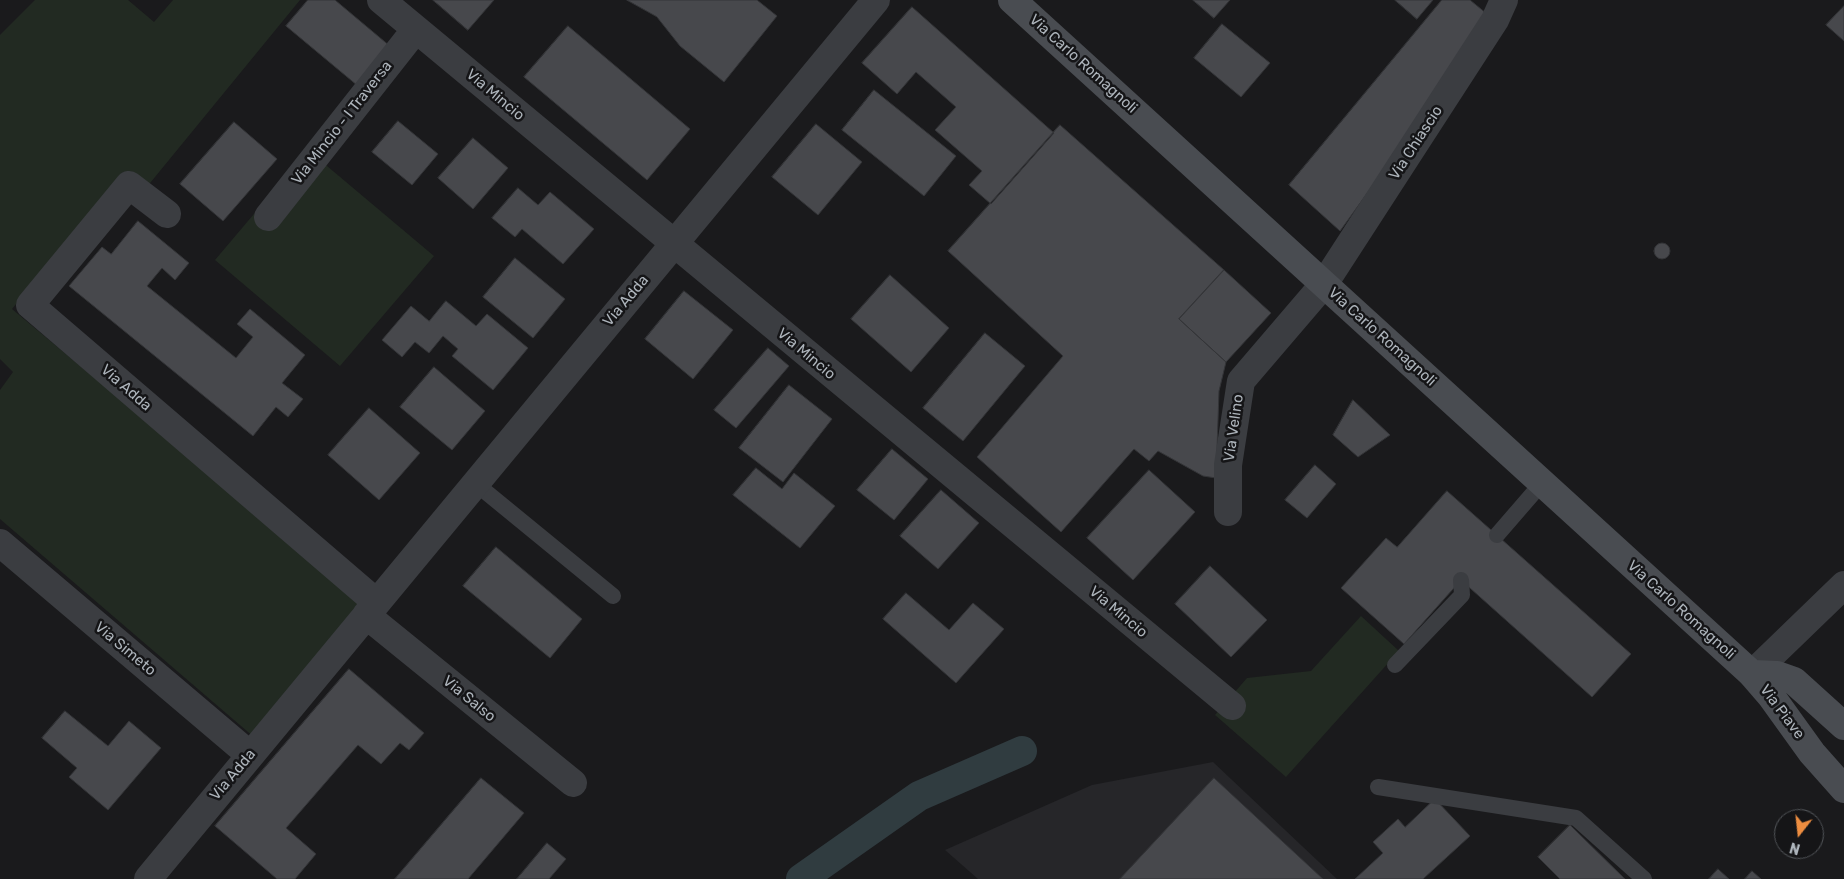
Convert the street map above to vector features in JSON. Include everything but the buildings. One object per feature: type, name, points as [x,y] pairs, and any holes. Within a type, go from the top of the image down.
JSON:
[{"type":"main road","name":"Via Carlo Romagnoli","points":[[1012,0],[1752,674]]},
{"type":"main road","name":"Via Piave","points":[[1752,674],[1777,675],[1794,681],[1844,726]]},
{"type":"main road","name":"Via Piave","points":[[1752,674],[1771,696],[1812,753],[1844,788]]},
{"type":"street","name":"Via Mincio","points":[[381,0],[1232,706]]},
{"type":"street","name":"Via Adda","points":[[148,879],[876,0]]},
{"type":"street","name":"Via Chiascio","points":[[1324,284],[1496,20],[1504,0]]},
{"type":"street","name":"Via Mincio - I Traversa","points":[[268,217],[416,29]]},
{"type":"street","name":"Via Adda","points":[[167,214],[129,185],[30,306],[371,609]]},
{"type":"street","name":"Via Velino","points":[[1228,512],[1228,465],[1241,381],[1324,284]]},
{"type":"street","name":"Via Simeto","points":[[0,543],[250,756]]},
{"type":"street","points":[[1752,674],[1844,585]]},
{"type":"street","name":"Via Salso","points":[[371,609],[573,783]]},
{"type":"lane","points":[[475,483],[613,596]]},
{"type":"lane","points":[[1497,535],[1542,483]]},
{"type":"lane","points":[[1394,665],[1462,595],[1461,580]]},
{"type":"lane","points":[[1378,787],[1576,818],[1644,879]]},
{"type":"shaded area","points":[[35,0],[128,0],[154,22],[173,0],[300,0],[146,188],[123,172],[12,309],[365,604],[255,738],[0,519],[0,390],[13,372],[0,359],[0,35]]},
{"type":"shaded area","points":[[308,150],[434,256],[340,366],[215,260]]},
{"type":"shaded area","points":[[1361,616],[1399,651],[1286,777],[1215,715],[1247,678],[1311,671]]},
{"type":"shaded area","points":[[1213,762],[1337,879],[978,879],[945,850],[1092,785]]},
{"type":"waterway","points":[[801,879],[919,796],[1022,751]]}]
